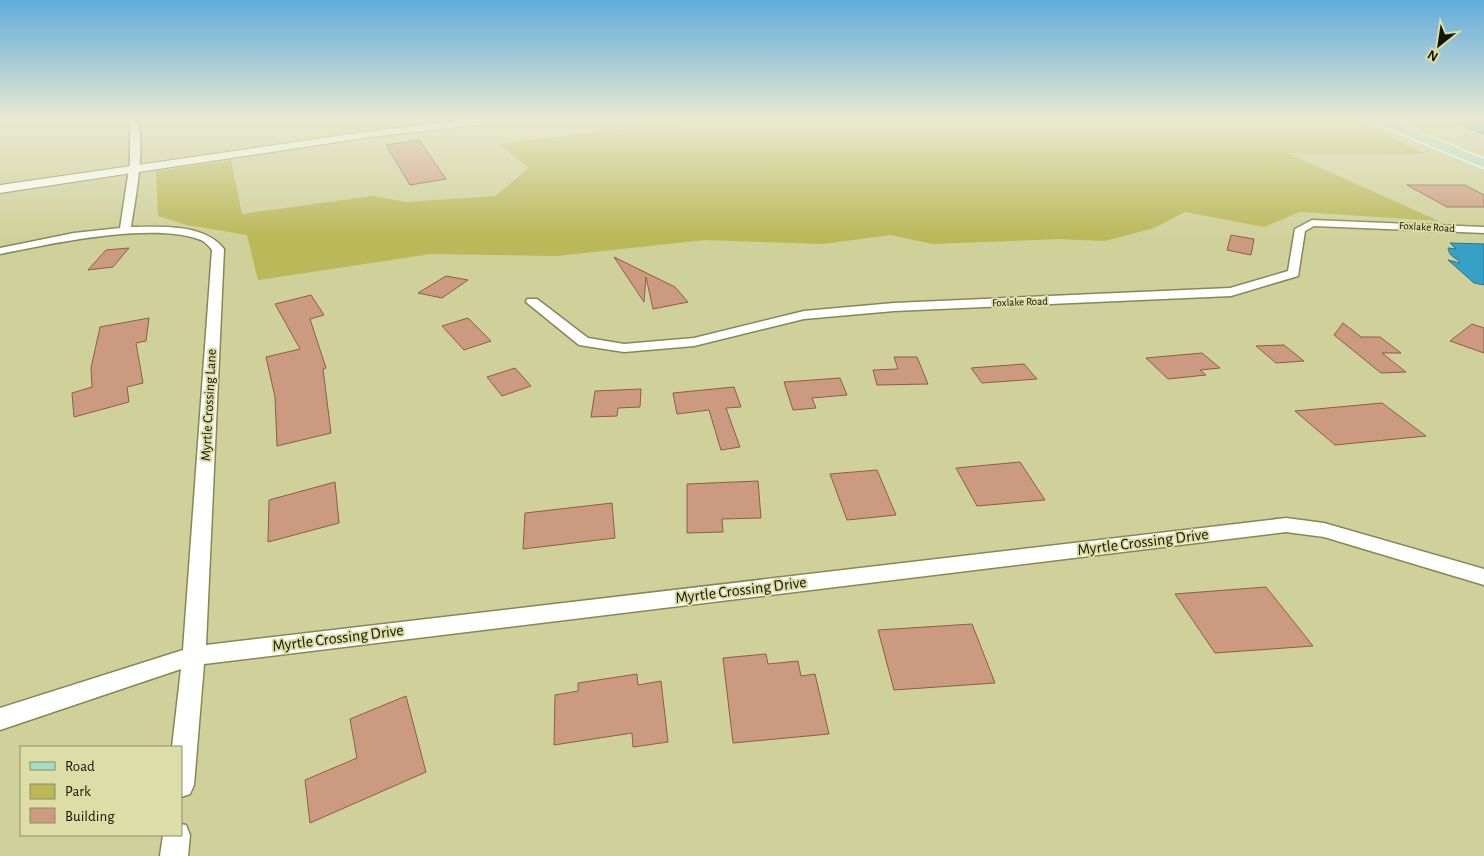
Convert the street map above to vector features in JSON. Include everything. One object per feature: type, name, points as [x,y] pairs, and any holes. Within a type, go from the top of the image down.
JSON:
[{"type":"main road","points":[[1472,159],[1484,164]]},
{"type":"street","points":[[125,231],[136,170],[136,159]]},
{"type":"street","points":[[0,189],[208,159]]},
{"type":"street","name":"Foxlake Road","points":[[532,302],[584,342],[624,348],[694,342],[804,315],[894,307],[1231,292],[1294,273],[1300,229],[1312,223],[1484,230]]},
{"type":"street","name":"Myrtle Crossing Lane","points":[[0,251],[34,244],[125,231],[174,232],[197,236],[205,238],[218,249],[194,656],[182,775]]},
{"type":"street","name":"Myrtle Crossing Drive","points":[[0,719],[194,656],[1286,525],[1324,530],[1484,577]]},
{"type":"street","points":[[174,856],[176,836]]},
{"type":"green space","points":[[518,159],[1300,159],[1439,221],[1300,212],[1264,227],[1185,212],[1154,228],[1105,241],[1059,239],[933,244],[890,235],[823,244],[705,240],[557,256],[431,254],[258,280],[247,235],[187,225],[158,216],[156,171],[231,160],[242,214],[373,196],[406,202],[495,196],[529,168]]},
{"type":"water","points":[[1450,243],[1484,244],[1484,285],[1474,283],[1448,260],[1460,263],[1449,252],[1448,248],[1456,249]]},
{"type":"building","points":[[394,159],[432,159],[446,179],[410,185]]},
{"type":"building","points":[[1407,185],[1465,185],[1484,195],[1484,207],[1447,207]]},
{"type":"building","points":[[1231,235],[1254,239],[1251,255],[1227,250]]},
{"type":"building","points":[[129,248],[113,267],[88,270],[106,250]]},
{"type":"building","points":[[614,257],[675,287],[688,302],[653,309],[646,277],[644,302]]},
{"type":"building","points":[[446,276],[468,280],[442,298],[418,293]]},
{"type":"building","points":[[311,295],[324,315],[310,319],[326,368],[323,369],[331,433],[277,446],[275,397],[266,357],[300,349],[275,304]]},
{"type":"building","points":[[149,318],[146,341],[136,343],[143,383],[127,387],[129,402],[74,417],[72,393],[92,387],[91,368],[100,327]]},
{"type":"building","points":[[468,318],[491,341],[464,350],[442,326]]},
{"type":"building","points":[[1343,323],[1361,337],[1380,337],[1401,353],[1382,353],[1406,372],[1381,373],[1334,335]]},
{"type":"building","points":[[1472,324],[1484,328],[1484,353],[1450,341]]},
{"type":"building","points":[[1284,345],[1304,361],[1276,363],[1256,346]]},
{"type":"building","points":[[1202,353],[1220,368],[1200,370],[1206,375],[1168,379],[1146,358]]},
{"type":"building","points":[[894,357],[917,357],[928,384],[877,385],[873,370],[898,369]]},
{"type":"building","points":[[1024,364],[1037,379],[982,383],[971,368]]},
{"type":"building","points":[[515,368],[531,386],[502,396],[487,377]]},
{"type":"building","points":[[840,378],[847,395],[812,398],[816,408],[793,410],[784,382]]},
{"type":"building","points":[[734,387],[741,407],[726,408],[740,447],[721,450],[709,410],[677,414],[673,393]]},
{"type":"building","points":[[641,389],[640,407],[618,408],[617,416],[591,417],[595,391]]},
{"type":"building","points":[[1382,403],[1426,436],[1335,445],[1295,411]]},
{"type":"building","points":[[1020,462],[1045,500],[977,506],[956,468]]},
{"type":"building","points":[[877,470],[896,515],[847,520],[830,474]]},
{"type":"building","points":[[758,481],[761,518],[722,519],[723,532],[687,533],[687,484]]},
{"type":"building","points":[[335,482],[339,523],[268,542],[269,500]]},
{"type":"building","points":[[612,503],[615,538],[523,549],[525,513]]},
{"type":"building","points":[[1266,587],[1313,646],[1215,653],[1175,594]]},
{"type":"building","points":[[972,624],[995,683],[894,690],[878,630]]},
{"type":"building","points":[[766,654],[768,664],[798,661],[801,676],[815,674],[829,734],[733,743],[723,658]]},
{"type":"building","points":[[637,674],[638,685],[661,681],[668,742],[633,747],[632,733],[554,745],[555,695],[578,691],[578,683]]},
{"type":"building","points":[[406,696],[426,772],[310,823],[305,780],[357,758],[350,719]]}]
